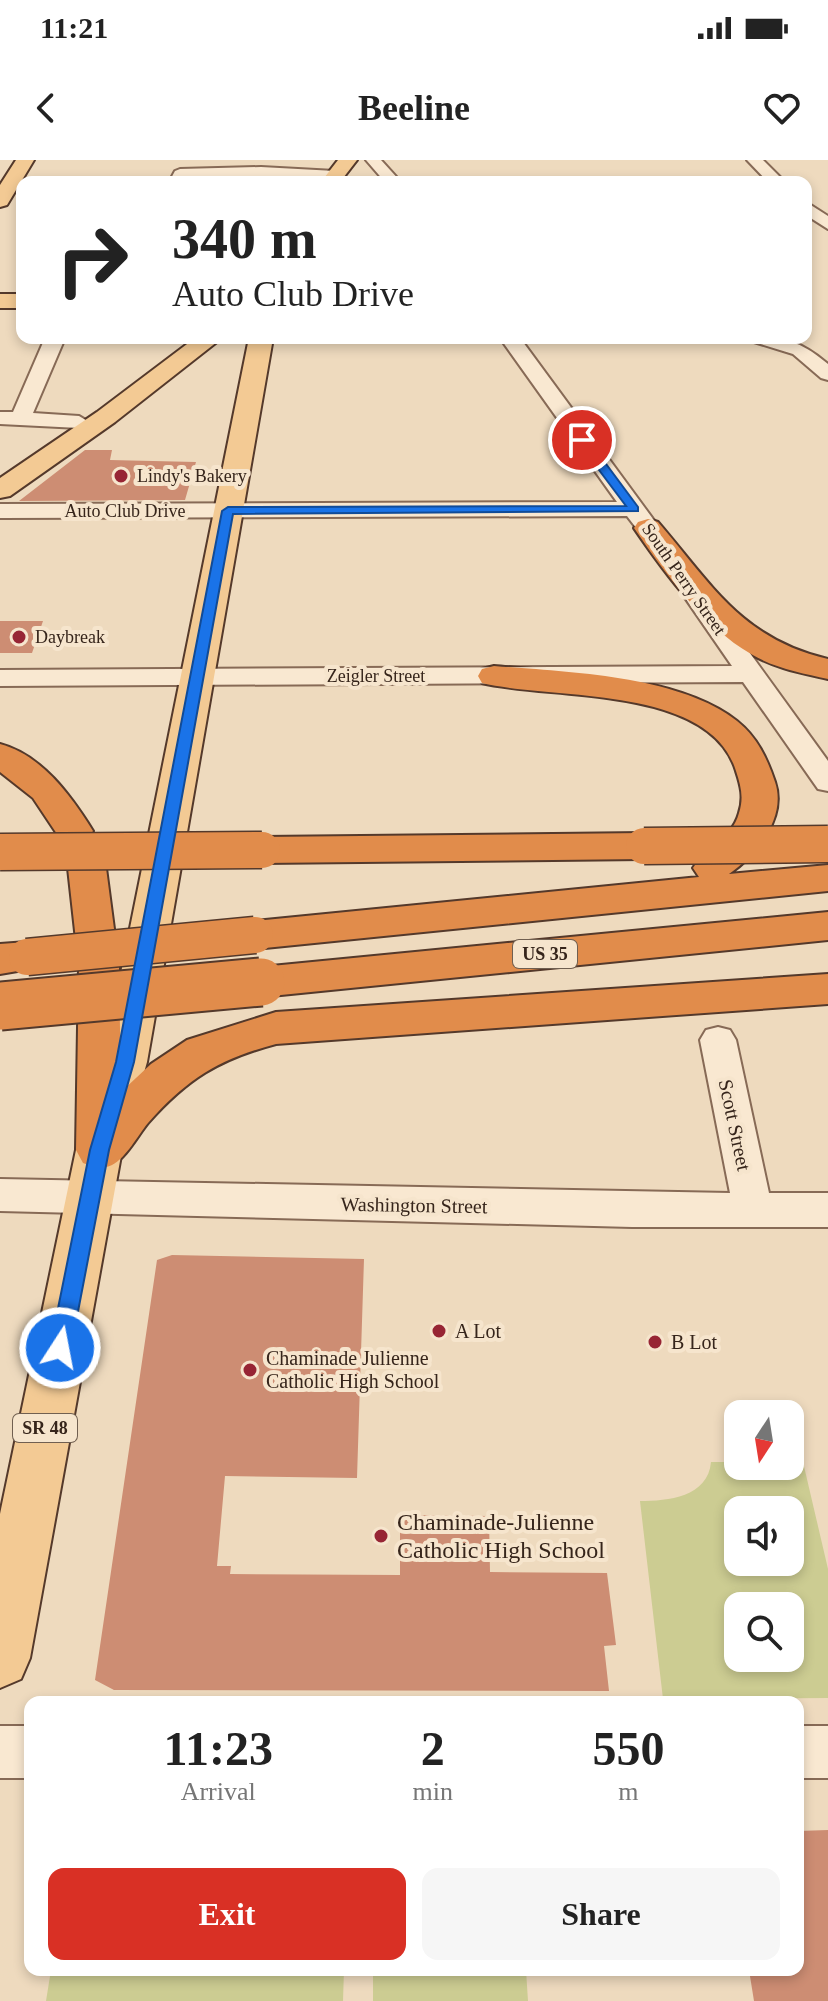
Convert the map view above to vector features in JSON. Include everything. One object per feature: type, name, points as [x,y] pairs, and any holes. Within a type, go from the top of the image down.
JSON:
[{"type":"highway","points":[[641,519],[726,620],[746,637],[764,649],[828,669]]},
{"type":"highway","points":[[752,674],[828,677]]},
{"type":"highway","points":[[494,676],[598,686],[663,698],[703,714],[740,743],[759,779],[761,801],[756,822],[747,837],[720,863],[692,881],[663,893]]},
{"type":"highway","points":[[0,755],[46,790],[80,849],[99,967],[94,1174]]},
{"type":"highway","points":[[0,852],[828,844]]},
{"type":"highway","points":[[14,958],[828,878]]},
{"type":"highway","name":"US 35","points":[[0,1006],[828,926]]},
{"type":"highway","points":[[94,1174],[162,1081],[194,1056],[234,1039],[276,1028],[828,989]]},
{"type":"main road","points":[[0,201],[7,179],[25,160]]},
{"type":"main road","points":[[335,176],[348,160]]},
{"type":"main road","points":[[10,482],[79,422],[178,344]]},
{"type":"main road","points":[[10,482],[106,417],[202,344]]},
{"type":"main road","name":"SR 48","points":[[0,1658],[94,1174],[125,1062],[260,344]]},
{"type":"street","points":[[373,160],[388,176]]},
{"type":"street","points":[[754,160],[771,176]]},
{"type":"street","points":[[206,176],[261,172],[302,176]]},
{"type":"street","points":[[812,212],[828,224]]},
{"type":"street","points":[[52,344],[10,419],[79,422]]},
{"type":"street","name":"South Perry Street","points":[[514,344],[828,782]]},
{"type":"street","points":[[780,344],[800,350],[828,374]]},
{"type":"street","name":"Auto Club Drive","points":[[0,511],[228,511],[641,519]]},
{"type":"street","name":"Zeigler Street","points":[[0,678],[752,674]]},
{"type":"street","name":"Scott Street","points":[[718,1040],[753,1210]]},
{"type":"street","name":"Washington Street","points":[[0,1195],[94,1174],[632,1210],[828,1210]]},
{"type":"street","points":[[0,1752],[24,1752]]},
{"type":"street","points":[[804,1752],[828,1752]]},
{"type":"green space","points":[[711,1462],[724,1462],[724,1480],[804,1480],[804,1466],[828,1569],[828,1698],[663,1696],[640,1501],[674,1498],[695,1490],[703,1483]]},
{"type":"green space","points":[[50,1976],[344,1976],[343,2001],[46,2001]]},
{"type":"green space","points":[[373,1976],[526,1976],[528,2001],[373,2001]]},
{"type":"building","name":"Lindy's Bakery","points":[[85,450],[112,450],[110,460],[196,462],[185,500],[19,501]]},
{"type":"building","name":"Daybreak","points":[[0,621],[43,621],[32,653],[0,653]]},
{"type":"building","name":"Chaminade Julienne Catholic High School","points":[[172,1255],[364,1259],[357,1478],[225,1476],[217,1566],[231,1566],[230,1574],[400,1575],[400,1515],[489,1516],[490,1572],[607,1573],[616,1645],[604,1646],[609,1691],[114,1690],[95,1680],[157,1260]]},
{"type":"building","points":[[828,1830],[828,2001],[754,2001],[750,1976],[804,1976],[804,1831]]},
{"type":"place","name":"Lindy's Bakery","points":[[121,476]]},
{"type":"place","name":"Daybreak","points":[[19,637]]},
{"type":"place","name":"A Lot","points":[[439,1331]]},
{"type":"place","name":"B Lot","points":[[655,1342]]},
{"type":"place","name":"Chaminade Julienne Catholic High School","points":[[250,1370]]},
{"type":"place","name":"Chaminade-Julienne Catholic High School","points":[[381,1536]]},
{"type":"route","points":[[60,1348],[99,1150],[125,1062],[228,511],[634,509],[582,440]]}]
